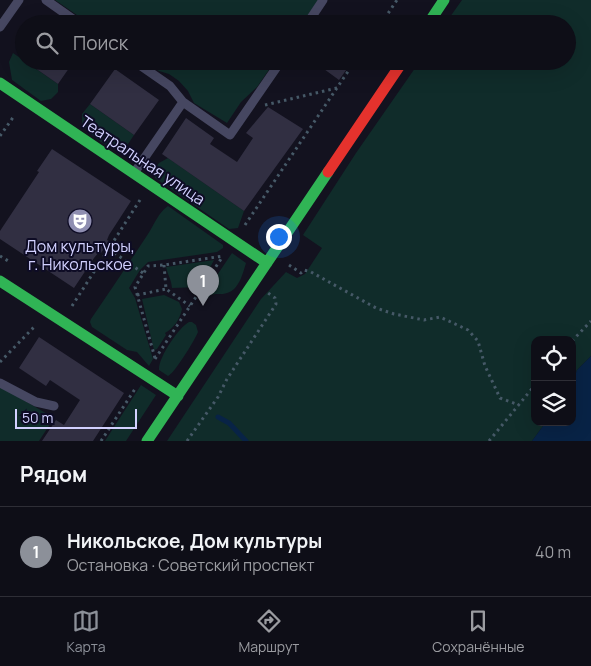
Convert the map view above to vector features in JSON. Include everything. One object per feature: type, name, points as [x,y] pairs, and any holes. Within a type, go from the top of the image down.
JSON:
[{"type":"street","points":[[434,15],[444,0]]},
{"type":"street","points":[[148,441],[397,70]]},
{"type":"street","name":"Театральная улица","points":[[0,83],[267,263]]},
{"type":"street","points":[[0,281],[178,396]]},
{"type":"lane","points":[[0,27],[19,0]]},
{"type":"lane","points":[[46,0],[67,15]]},
{"type":"lane","points":[[313,15],[323,0]]},
{"type":"lane","points":[[147,70],[170,86],[183,102],[230,135],[275,70]]},
{"type":"lane","points":[[134,173],[183,102]]},
{"type":"lane","points":[[0,383],[36,402],[54,406]]},
{"type":"path","points":[[386,15],[396,0]]},
{"type":"path","points":[[101,441],[349,70]]},
{"type":"path","points":[[248,109],[337,88]]},
{"type":"path","points":[[0,135],[14,116]]},
{"type":"path","points":[[62,321],[150,185]]},
{"type":"path","points":[[108,249],[143,273]]},
{"type":"path","points":[[156,359],[135,287],[143,273],[148,266],[223,256]]},
{"type":"path","points":[[284,262],[301,273],[304,270],[311,272],[376,308],[424,320],[440,317],[468,330],[478,341],[485,366],[500,398],[519,405]]},
{"type":"path","points":[[164,265],[166,289]]},
{"type":"path","points":[[137,295],[166,289],[190,306]]},
{"type":"path","points":[[187,441],[218,397],[227,379],[276,304],[276,298],[264,290]]},
{"type":"path","points":[[0,362],[42,319]]},
{"type":"path","points":[[576,337],[591,321]]},
{"type":"path","points":[[489,441],[531,390]]},
{"type":"green space","points":[[55,0],[318,0],[308,15],[77,15]]},
{"type":"green space","points":[[462,0],[591,0],[591,356],[576,373],[576,336],[531,336],[531,426],[543,426],[532,441],[167,441],[261,299],[286,272],[297,278],[305,274],[322,248],[303,235],[356,153],[414,70],[576,70],[576,15],[451,15]]},
{"type":"green space","points":[[13,53],[15,54],[15,70],[38,70],[58,84],[58,92],[51,99],[41,101],[12,80],[9,62]]},
{"type":"green space","points":[[158,70],[269,70],[257,87],[241,102],[227,123],[194,103],[188,91],[179,81],[169,74]]},
{"type":"green space","points":[[90,104],[134,135],[124,150],[100,142],[82,124],[82,114]]},
{"type":"green space","points":[[168,158],[244,211],[238,228],[229,229],[155,178],[153,171],[159,163]]},
{"type":"green space","points":[[168,206],[223,245],[223,248],[217,252],[148,262],[140,270],[129,288],[135,298],[153,359],[149,366],[137,352],[127,350],[92,327],[90,322],[159,216]]},
{"type":"green space","points":[[232,253],[246,263],[240,281],[231,291],[225,294],[211,295],[205,301],[203,298],[205,293]]},
{"type":"green space","points":[[214,260],[200,287],[172,288],[166,267]]},
{"type":"green space","points":[[164,295],[179,302],[182,309],[176,323],[165,333],[166,335],[157,349],[154,350],[142,299]]},
{"type":"green space","points":[[189,322],[196,325],[198,332],[189,349],[168,376],[159,370],[162,358],[175,336]]},
{"type":"green space","points":[[141,385],[156,395],[126,441],[105,441]]},
{"type":"green space","points":[[0,386],[54,418],[39,441],[0,441]]},
{"type":"water","points":[[591,356],[591,441],[532,441],[543,426],[576,426],[577,370]]},
{"type":"building","points":[[38,70],[68,70],[58,84]]},
{"type":"building","points":[[114,70],[159,100],[134,135],[90,104]]},
{"type":"building","points":[[325,70],[346,70],[339,80]]},
{"type":"building","points":[[268,107],[303,129],[244,211],[162,154],[186,118],[214,138],[210,144],[237,162],[253,138],[246,133]]},
{"type":"building","name":"Дом культуры, г. Никольское","points":[[52,149],[131,201],[109,235],[107,240],[109,241],[101,253],[99,252],[94,258],[74,288],[0,239],[0,231]]},
{"type":"building","points":[[39,337],[124,393],[93,441],[42,441],[56,420],[64,425],[80,400],[50,380],[46,386],[19,368]]},
{"type":"waterway","points":[[218,417],[229,423],[246,441]]},
{"type":"traffic: fast","points":[[434,15],[444,0]]},
{"type":"traffic: fast","points":[[0,83],[267,263]]},
{"type":"traffic: fast","points":[[147,441],[328,172]]},
{"type":"traffic: fast","points":[[0,281],[178,396]]},
{"type":"traffic: jam","points":[[328,172],[397,70]]},
{"type":"place","name":"Дом культуры, г. Никольское","points":[[80,221]]},
{"type":"place","name":"Никольское, Дом культуры","points":[[203,306]]}]
